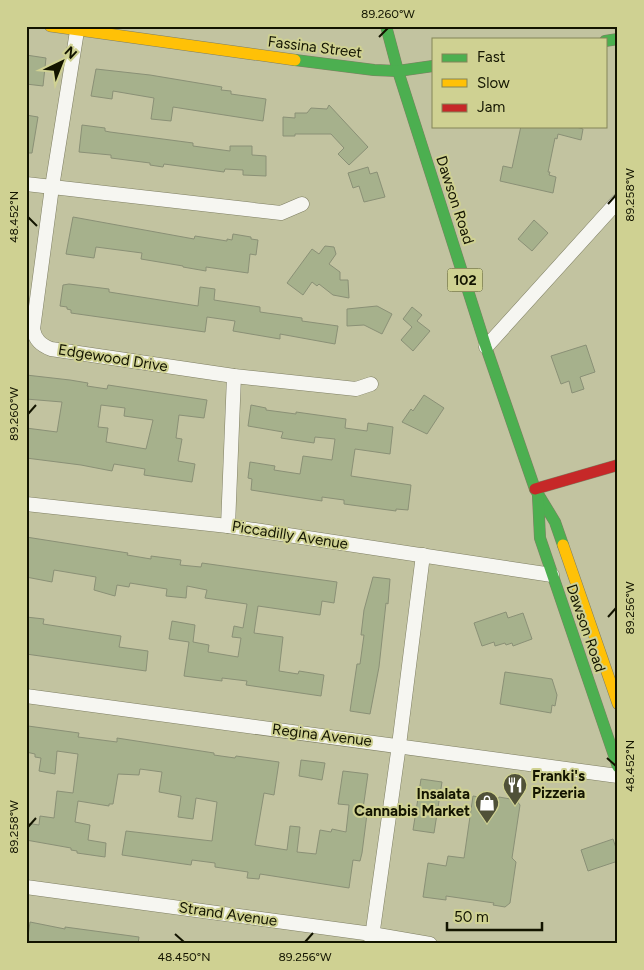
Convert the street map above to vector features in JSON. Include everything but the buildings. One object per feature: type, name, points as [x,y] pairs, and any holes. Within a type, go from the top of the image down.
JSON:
[{"type":"main road","name":"Fassina Street","points":[[50,26],[345,66],[398,70],[432,66]]},
{"type":"main road","name":"Dawson Road","points":[[386,26],[398,70],[486,348],[536,492],[554,522],[618,704]]},
{"type":"main road","points":[[536,492],[618,465]]},
{"type":"main road","name":"Dawson Road","points":[[536,492],[540,538],[618,767]]},
{"type":"street","name":"Edgewood Drive","points":[[77,31],[52,187],[33,329],[35,336],[38,342],[51,348],[234,376]]},
{"type":"street","points":[[26,184],[282,213],[302,204]]},
{"type":"street","points":[[486,348],[618,201]]},
{"type":"street","points":[[228,526],[234,376],[356,389],[371,384]]},
{"type":"street","name":"Piccadilly Avenue","points":[[26,504],[228,526],[552,575]]},
{"type":"street","points":[[372,939],[423,555]]},
{"type":"street","name":"Regina Avenue","points":[[26,696],[618,776]]},
{"type":"street","name":"Strand Avenue","points":[[26,887],[372,939],[430,944]]},
{"type":"traffic: fast","points":[[386,26],[398,71],[486,347],[535,489],[555,522],[563,545]]},
{"type":"traffic: fast","points":[[606,41],[618,39]]},
{"type":"traffic: fast","points":[[295,60],[374,70],[398,71],[432,66]]},
{"type":"traffic: fast","points":[[538,496],[540,538],[618,767]]},
{"type":"traffic: slow","points":[[50,26],[295,60]]},
{"type":"traffic: slow","points":[[563,545],[618,704]]},
{"type":"traffic: jam","points":[[535,489],[618,465]]},
{"type":"place","name":"Franki's Pizzeria","points":[[515,806]]},
{"type":"place","name":"Insalata Cannabis Market","points":[[487,824]]}]
